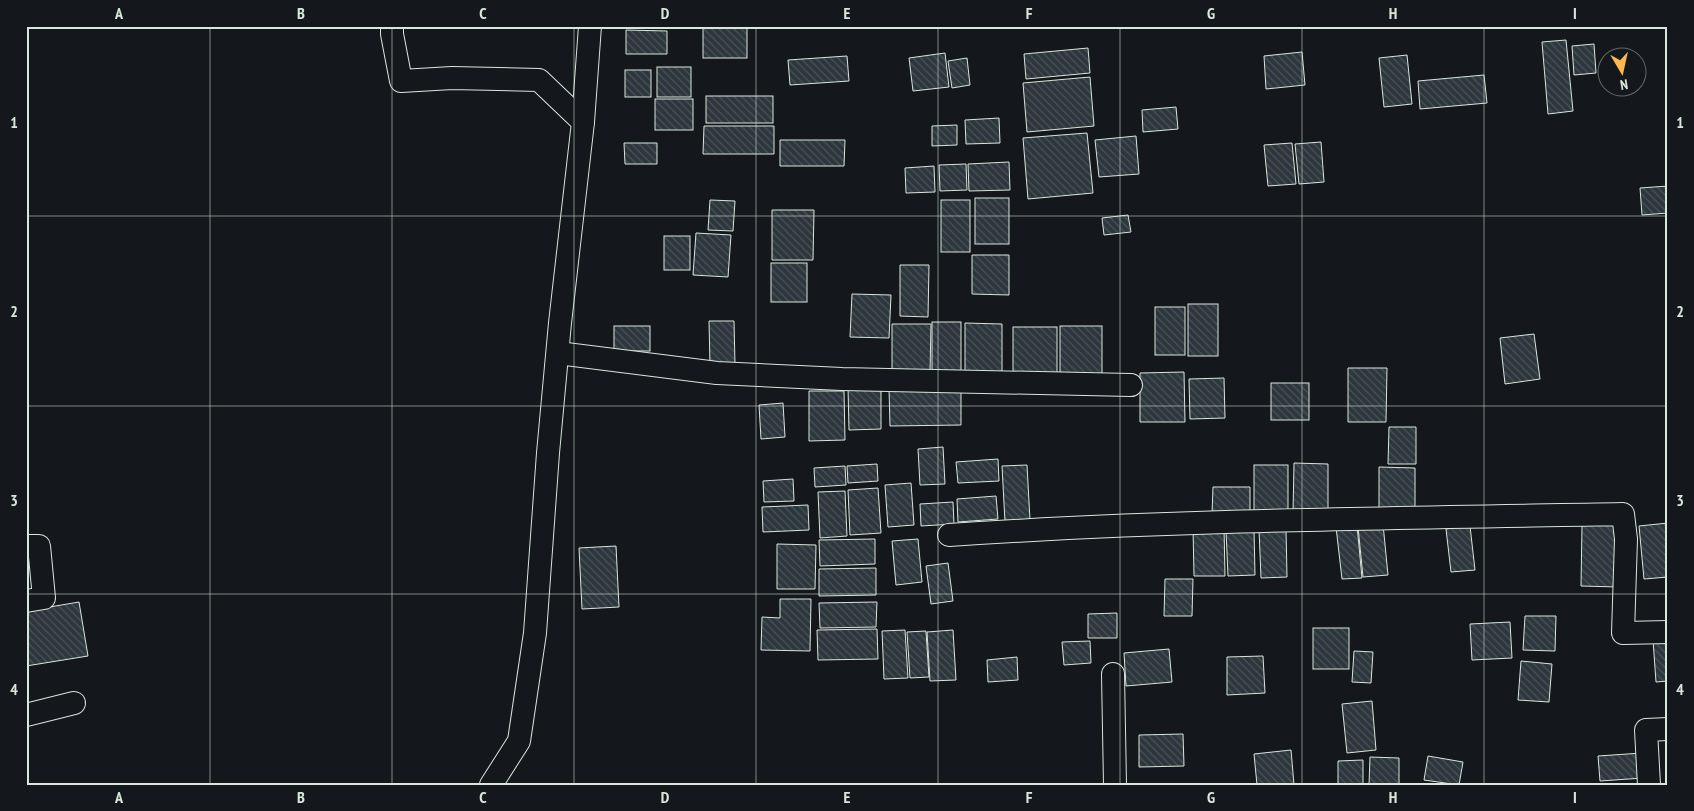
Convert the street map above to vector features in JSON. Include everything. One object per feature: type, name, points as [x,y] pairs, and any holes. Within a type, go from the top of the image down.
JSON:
[{"type":"street","points":[[392,26],[401,81],[452,78],[539,80],[583,122]]},
{"type":"street","points":[[490,785],[519,741],[534,633],[548,453],[583,122],[590,26]]},
{"type":"street","points":[[558,353],[717,373],[842,379],[1131,385]]},
{"type":"street","points":[[949,535],[1049,528],[1190,523],[1623,514],[1626,539],[1623,633],[1668,632]]},
{"type":"street","points":[[26,546],[39,546],[44,598],[26,601]]},
{"type":"street","points":[[1113,674],[1115,785]]},
{"type":"street","points":[[26,715],[74,703]]},
{"type":"street","points":[[1649,785],[1646,730],[1668,730]]},
{"type":"building","points":[[703,28],[747,28],[747,58],[703,58]]},
{"type":"building","points":[[626,30],[667,31],[667,54],[626,54]]},
{"type":"building","points":[[1566,40],[1573,111],[1548,114],[1542,42]]},
{"type":"building","points":[[1594,44],[1596,73],[1574,75],[1572,46]]},
{"type":"building","points":[[1088,48],[1090,73],[1026,79],[1024,54]]},
{"type":"building","points":[[1302,52],[1305,85],[1266,89],[1264,56]]},
{"type":"building","points":[[945,53],[949,87],[913,91],[909,58]]},
{"type":"building","points":[[1407,55],[1412,104],[1384,107],[1379,58]]},
{"type":"building","points":[[847,56],[849,81],[790,85],[788,60]]},
{"type":"building","points":[[967,58],[970,85],[952,88],[948,61]]},
{"type":"building","points":[[657,67],[691,67],[691,97],[657,97]]},
{"type":"building","points":[[625,70],[651,70],[651,97],[625,97]]},
{"type":"building","points":[[1484,75],[1487,103],[1420,109],[1418,81]]},
{"type":"building","points":[[1090,77],[1094,126],[1027,132],[1023,83]]},
{"type":"building","points":[[706,96],[773,96],[773,123],[706,123]]},
{"type":"building","points":[[655,99],[693,99],[693,130],[655,130]]},
{"type":"building","points":[[1176,107],[1178,129],[1143,132],[1142,110]]},
{"type":"building","points":[[999,118],[1000,143],[966,144],[965,120]]},
{"type":"building","points":[[957,125],[957,145],[932,146],[932,126]]},
{"type":"building","points":[[704,126],[774,126],[774,154],[703,154]]},
{"type":"building","points":[[1087,133],[1093,193],[1028,199],[1023,138]]},
{"type":"building","points":[[1136,136],[1139,174],[1099,177],[1095,140]]},
{"type":"building","points":[[780,140],[845,140],[844,166],[780,166]]},
{"type":"building","points":[[1321,142],[1324,182],[1299,184],[1295,144]]},
{"type":"building","points":[[624,143],[657,143],[657,164],[625,164]]},
{"type":"building","points":[[1292,143],[1296,184],[1268,186],[1264,145]]},
{"type":"building","points":[[1009,162],[1010,190],[969,191],[968,164]]},
{"type":"building","points":[[966,164],[967,190],[940,191],[939,165]]},
{"type":"building","points":[[934,166],[935,192],[906,193],[905,168]]},
{"type":"building","points":[[1668,186],[1668,213],[1642,215],[1640,188]]},
{"type":"building","points":[[975,198],[1009,198],[1009,244],[975,244]]},
{"type":"building","points":[[710,200],[735,201],[733,231],[708,230]]},
{"type":"building","points":[[941,200],[970,200],[970,252],[941,252]]},
{"type":"building","points":[[772,210],[814,210],[813,260],[772,260]]},
{"type":"building","points":[[1128,215],[1131,232],[1104,235],[1102,218]]},
{"type":"building","points":[[696,233],[731,235],[728,277],[693,275]]},
{"type":"building","points":[[664,236],[690,236],[690,270],[664,270]]},
{"type":"building","points":[[972,255],[1009,255],[1009,295],[972,294]]},
{"type":"building","points":[[771,263],[807,263],[807,302],[771,302]]},
{"type":"building","points":[[900,265],[929,265],[928,317],[900,316]]},
{"type":"building","points":[[852,294],[891,295],[889,338],[850,337]]},
{"type":"building","points":[[1188,304],[1218,304],[1218,356],[1188,356]]},
{"type":"building","points":[[1155,307],[1185,307],[1185,355],[1155,355]]},
{"type":"building","points":[[709,321],[734,321],[735,365],[710,365]]},
{"type":"building","points":[[932,322],[961,322],[961,376],[932,376]]},
{"type":"building","points":[[965,323],[1002,324],[1002,374],[965,374]]},
{"type":"building","points":[[892,324],[931,324],[930,374],[892,374]]},
{"type":"building","points":[[614,326],[650,326],[650,351],[614,351]]},
{"type":"building","points":[[1060,326],[1102,326],[1102,380],[1060,380]]},
{"type":"building","points":[[1013,327],[1057,327],[1057,377],[1013,377]]},
{"type":"building","points":[[1534,334],[1540,379],[1505,384],[1500,338]]},
{"type":"building","points":[[1348,368],[1387,368],[1386,422],[1348,422]]},
{"type":"building","points":[[1184,372],[1185,422],[1140,422],[1140,373]]},
{"type":"building","points":[[1224,378],[1225,418],[1190,419],[1189,379]]},
{"type":"building","points":[[1271,383],[1309,383],[1309,420],[1271,420]]},
{"type":"building","points":[[848,387],[881,387],[881,429],[849,430]]},
{"type":"building","points":[[961,387],[961,425],[890,426],[889,389]]},
{"type":"building","points":[[809,391],[844,391],[845,440],[809,441]]},
{"type":"building","points":[[783,403],[785,437],[761,439],[759,405]]},
{"type":"building","points":[[1389,427],[1416,427],[1416,464],[1388,464]]},
{"type":"building","points":[[943,447],[945,484],[920,485],[918,449]]},
{"type":"building","points":[[998,459],[999,481],[958,483],[956,462]]},
{"type":"building","points":[[1294,463],[1328,464],[1328,515],[1293,514]]},
{"type":"building","points":[[877,464],[878,481],[848,483],[847,466]]},
{"type":"building","points":[[1027,465],[1030,520],[1005,522],[1002,466]]},
{"type":"building","points":[[1254,465],[1288,465],[1288,514],[1254,514]]},
{"type":"building","points":[[845,466],[846,485],[815,487],[814,468]]},
{"type":"building","points":[[1379,467],[1415,468],[1415,512],[1379,512]]},
{"type":"building","points":[[793,479],[794,501],[764,502],[763,481]]},
{"type":"building","points":[[911,483],[914,525],[888,527],[885,485]]},
{"type":"building","points":[[1213,487],[1250,487],[1250,515],[1212,514]]},
{"type":"building","points":[[878,488],[881,533],[850,535],[848,490]]},
{"type":"building","points":[[845,491],[847,536],[820,538],[818,492]]},
{"type":"building","points":[[996,496],[998,519],[958,522],[957,499]]},
{"type":"building","points":[[953,502],[954,524],[921,526],[920,504]]},
{"type":"building","points":[[808,505],[809,530],[763,532],[762,507]]},
{"type":"building","points":[[1668,523],[1668,577],[1644,579],[1639,526]]},
{"type":"building","points":[[1383,524],[1388,575],[1363,577],[1358,527]]},
{"type":"building","points":[[1357,525],[1362,578],[1342,579],[1336,527]]},
{"type":"building","points":[[1582,525],[1619,525],[1619,587],[1581,586]]},
{"type":"building","points":[[1470,526],[1475,570],[1451,572],[1446,529]]},
{"type":"building","points":[[1224,527],[1225,576],[1194,576],[1193,528]]},
{"type":"building","points":[[1286,528],[1287,577],[1261,578],[1259,529]]},
{"type":"building","points":[[1254,529],[1255,575],[1228,576],[1226,530]]},
{"type":"building","points":[[875,539],[875,564],[820,566],[819,540]]},
{"type":"building","points":[[918,539],[922,582],[896,585],[892,541]]},
{"type":"building","points":[[777,544],[816,545],[815,589],[777,589]]},
{"type":"building","points":[[616,546],[619,607],[582,609],[579,548]]},
{"type":"building","points":[[948,563],[953,601],[931,604],[926,566]]},
{"type":"building","points":[[876,568],[876,595],[819,596],[819,569]]},
{"type":"building","points":[[1165,579],[1193,579],[1192,616],[1164,616]]},
{"type":"building","points":[[780,599],[811,599],[810,651],[761,650],[762,617],[780,618]]},
{"type":"building","points":[[79,602],[88,656],[26,666],[26,611]]},
{"type":"building","points":[[877,602],[876,627],[820,628],[819,603]]},
{"type":"building","points":[[1117,613],[1117,638],[1088,638],[1088,614]]},
{"type":"building","points":[[1525,616],[1556,616],[1555,651],[1523,650]]},
{"type":"building","points":[[1510,622],[1512,658],[1472,660],[1470,624]]},
{"type":"building","points":[[1313,628],[1349,628],[1349,669],[1313,669]]},
{"type":"building","points":[[877,629],[878,659],[818,660],[817,630]]},
{"type":"building","points":[[905,630],[908,678],[884,679],[882,631]]},
{"type":"building","points":[[953,630],[956,680],[930,681],[927,632]]},
{"type":"building","points":[[926,631],[929,677],[910,678],[907,632]]},
{"type":"building","points":[[1668,639],[1668,681],[1656,682],[1653,640]]},
{"type":"building","points":[[1090,641],[1091,663],[1064,665],[1062,642]]},
{"type":"building","points":[[1169,649],[1172,682],[1126,686],[1124,653]]},
{"type":"building","points":[[1354,651],[1373,652],[1371,683],[1352,682]]},
{"type":"building","points":[[1263,656],[1265,693],[1227,695],[1227,657]]},
{"type":"building","points":[[1017,657],[1018,680],[988,682],[987,660]]},
{"type":"building","points":[[1521,661],[1552,664],[1549,702],[1518,700]]},
{"type":"building","points":[[1372,701],[1376,750],[1347,753],[1342,704]]},
{"type":"building","points":[[1183,734],[1184,766],[1139,767],[1139,735]]},
{"type":"building","points":[[1291,750],[1294,785],[1257,785],[1254,754]]},
{"type":"building","points":[[1642,753],[1643,778],[1600,781],[1598,756]]},
{"type":"building","points":[[1428,756],[1463,762],[1459,785],[1424,780]]},
{"type":"building","points":[[1370,757],[1399,758],[1399,785],[1369,785]]},
{"type":"building","points":[[1363,760],[1363,785],[1338,785],[1338,761]]}]
